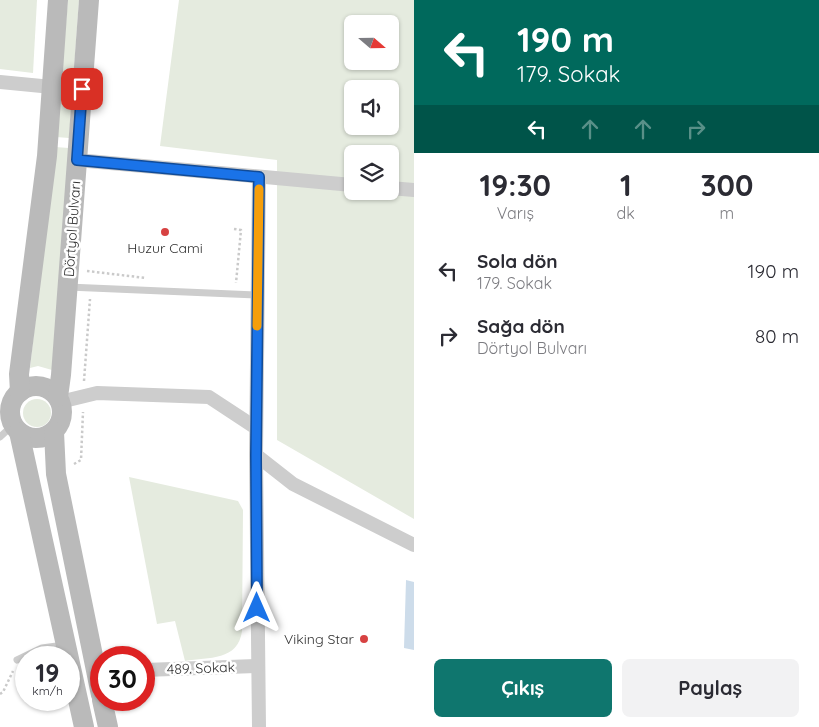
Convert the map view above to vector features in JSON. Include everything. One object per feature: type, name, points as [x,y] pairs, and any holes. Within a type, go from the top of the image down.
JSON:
[{"type":"main road","points":[[20,392],[19,374],[47,156],[58,0]]},
{"type":"main road","name":"Dörtyol Bulvarı","points":[[59,400],[89,0]]},
{"type":"main road","points":[[84,727],[66,645],[9,427],[11,405],[20,392],[34,386],[43,387],[59,400],[61,419],[54,432],[56,474],[93,646]]},
{"type":"main road","points":[[9,427],[33,438],[44,437],[54,432]]},
{"type":"main road","points":[[104,711],[108,727]]},
{"type":"street","points":[[0,82],[52,87]]},
{"type":"street","points":[[77,160],[344,184]]},
{"type":"street","points":[[259,177],[256,455],[257,666],[260,727]]},
{"type":"street","points":[[399,189],[414,190]]},
{"type":"street","points":[[59,400],[97,393],[209,396],[256,428]]},
{"type":"street","points":[[256,455],[293,484],[414,545]]},
{"type":"street","name":"489. Sokak","points":[[155,670],[257,666]]},
{"type":"lane","points":[[68,287],[258,295]]},
{"type":"lane","points":[[58,646],[66,645]]},
{"type":"path","points":[[234,229],[241,230],[236,285]]},
{"type":"path","points":[[81,268],[92,273],[150,278]]},
{"type":"path","points":[[67,468],[81,460],[83,396],[91,288]]},
{"type":"path","points":[[0,694],[3,692],[15,665]]},
{"type":"shaded area","points":[[0,0],[37,0],[33,73],[0,69]]},
{"type":"shaded area","points":[[68,0],[79,0],[69,138],[56,137]]},
{"type":"shaded area","points":[[179,0],[414,0],[414,519],[277,440],[277,160],[160,146]]},
{"type":"shaded area","points":[[55,147],[69,148],[52,370],[38,366],[30,368]]},
{"type":"shaded area","points":[[37,399],[47,403],[51,413],[47,423],[37,427],[27,423],[23,413],[27,403]]},
{"type":"shaded area","points":[[129,477],[238,501],[243,510],[242,631],[235,648],[229,653],[213,658],[185,661],[175,621],[157,624]]},
{"type":"water","points":[[406,580],[414,582],[414,650],[404,648]]},
{"type":"slow traffic","points":[[257,326],[259,189]]},
{"type":"place","name":"Huzur Cami","points":[[165,232]]},
{"type":"place","name":"Viking Star","points":[[364,639]]},
{"type":"route","points":[[82,89],[77,160],[259,177],[256,455],[257,608]]}]
